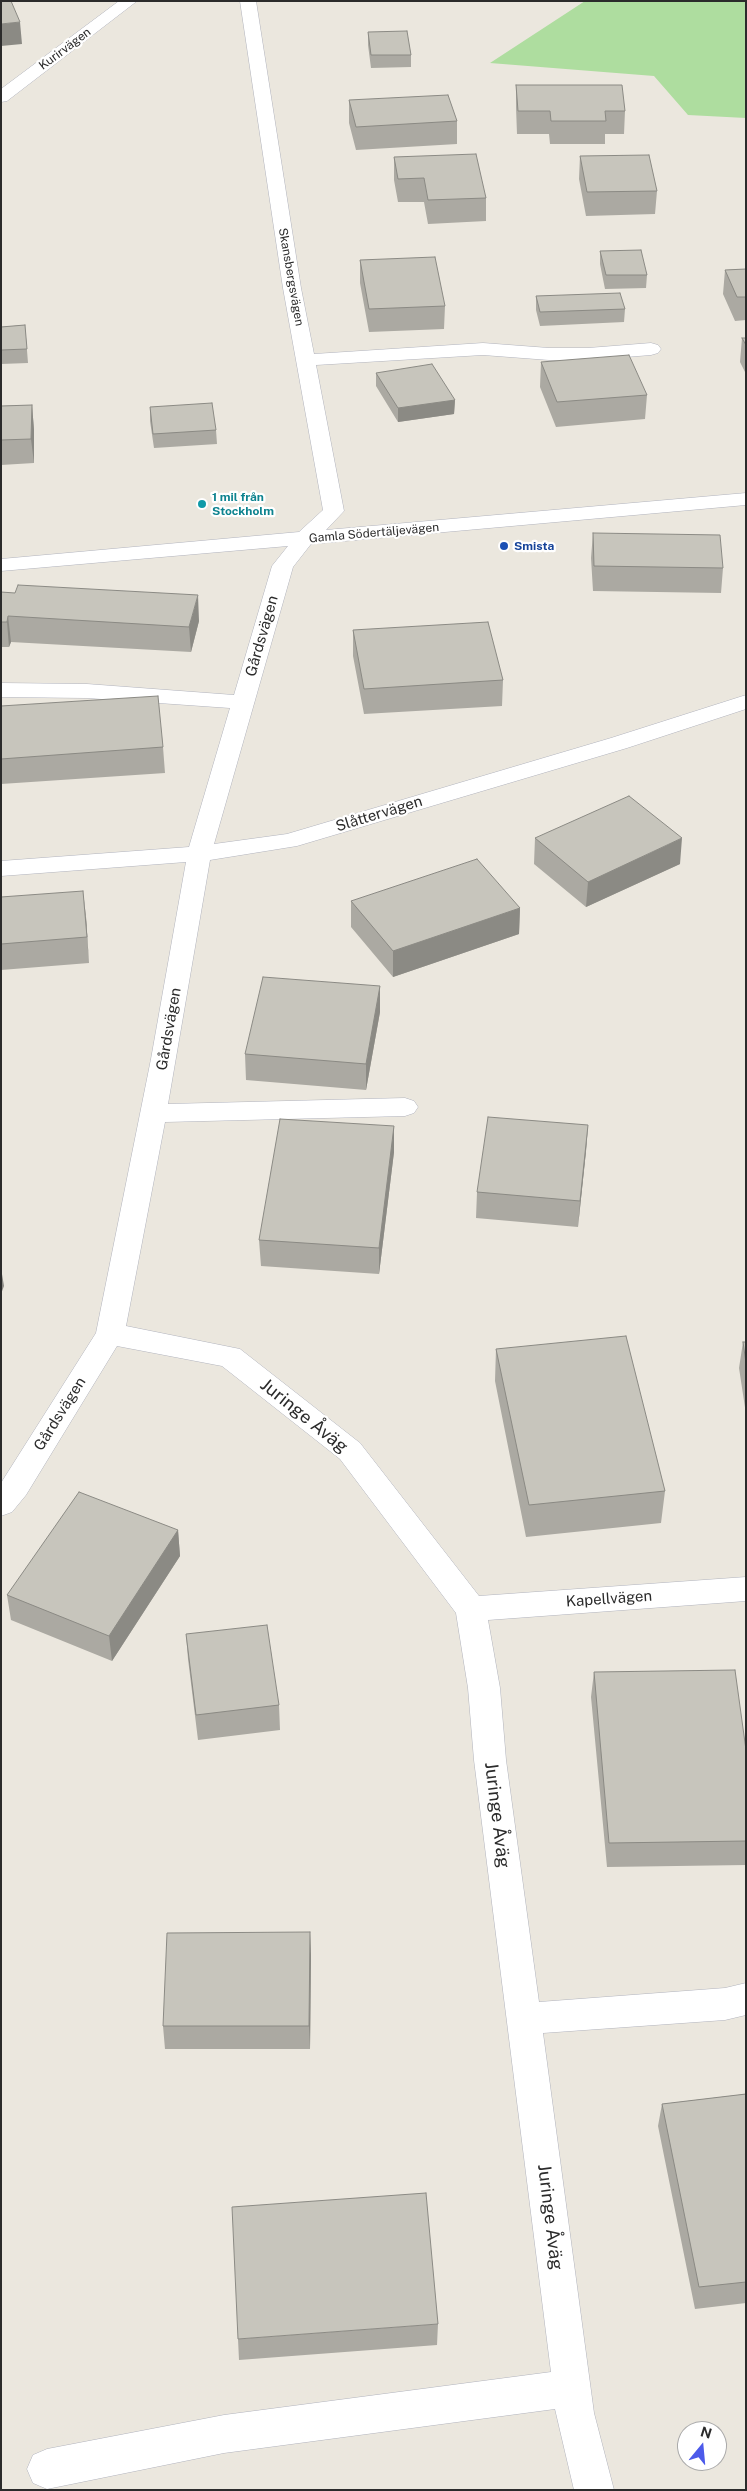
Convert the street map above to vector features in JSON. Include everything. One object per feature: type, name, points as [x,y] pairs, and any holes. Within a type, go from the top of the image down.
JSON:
[{"type":"street","name":"Kurirvägen","points":[[1,97],[129,1]]},
{"type":"street","name":"Skansbergsvägen","points":[[248,1],[292,288],[334,511],[304,539]]},
{"type":"street","points":[[306,360],[483,349],[549,354],[651,349]]},
{"type":"street","name":"Gamla Södertäljevägen","points":[[1,565],[746,499]]},
{"type":"street","name":"Gårdsvägen","points":[[1,1504],[15,1487],[110,1334],[154,1113],[199,854],[283,566],[304,539]]},
{"type":"street","points":[[1,690],[87,691],[243,702]]},
{"type":"street","name":"Slåttervägen","points":[[1,869],[199,854],[288,841],[619,743],[746,702]]},
{"type":"street","points":[[154,1113],[405,1107]]},
{"type":"street","name":"Juringe Åväg","points":[[110,1334],[230,1357],[350,1451],[471,1609],[484,1688],[490,1760],[575,2413],[594,2490]]},
{"type":"street","name":"Kapellvägen","points":[[471,1609],[746,1589]]},
{"type":"street","points":[[524,2019],[724,2004],[746,1999]]},
{"type":"street","points":[[47,2469],[224,2434],[572,2388]]},
{"type":"green space","points":[[585,1],[746,1],[746,118],[688,115],[654,76],[490,63]]},
{"type":"building","points":[[1,1],[11,1],[20,22],[1,24]]},
{"type":"building","points":[[407,31],[411,55],[371,55],[368,32]]},
{"type":"building","points":[[516,85],[622,85],[625,111],[605,111],[606,121],[551,121],[550,111],[518,111]]},
{"type":"building","points":[[448,95],[457,121],[356,127],[349,100]]},
{"type":"building","points":[[476,154],[486,198],[428,200],[424,178],[398,179],[394,157]]},
{"type":"building","points":[[649,155],[657,191],[587,192],[580,156]]},
{"type":"building","points":[[641,250],[647,275],[606,275],[600,251]]},
{"type":"building","points":[[435,257],[445,306],[369,309],[360,260]]},
{"type":"building","points":[[746,269],[746,297],[737,297],[725,270]]},
{"type":"building","points":[[620,293],[625,309],[540,312],[536,296]]},
{"type":"building","points":[[25,325],[27,349],[1,350],[1,327]]},
{"type":"building","points":[[629,355],[647,395],[557,402],[541,362]]},
{"type":"building","points":[[432,364],[455,400],[398,408],[376,373]]},
{"type":"building","points":[[212,403],[216,430],[153,434],[150,407]]},
{"type":"building","points":[[32,405],[31,439],[1,440],[1,406]]},
{"type":"building","points":[[593,533],[720,535],[723,568],[594,566]]},
{"type":"building","points":[[18,585],[198,595],[189,627],[8,616],[7,622],[1,622],[1,592],[15,593]]},
{"type":"building","points":[[488,622],[503,680],[364,689],[353,630]]},
{"type":"building","points":[[158,696],[163,747],[1,759],[1,706]]},
{"type":"building","points":[[629,796],[682,838],[588,882],[535,838]]},
{"type":"building","points":[[477,859],[520,908],[393,951],[351,901]]},
{"type":"building","points":[[83,891],[87,937],[1,944],[1,897]]},
{"type":"building","points":[[263,977],[380,986],[366,1064],[245,1054]]},
{"type":"building","points":[[488,1117],[588,1125],[580,1201],[477,1192]]},
{"type":"building","points":[[280,1119],[394,1126],[379,1248],[259,1240]]},
{"type":"building","points":[[626,1336],[665,1491],[529,1505],[496,1349]]},
{"type":"building","points":[[743,1342],[746,1342],[746,1363]]},
{"type":"building","points":[[79,1492],[178,1530],[109,1636],[7,1595]]},
{"type":"building","points":[[267,1625],[279,1705],[196,1715],[186,1634]]},
{"type":"building","points":[[735,1670],[746,1750],[746,1841],[609,1843],[594,1672]]},
{"type":"building","points":[[310,1932],[309,2026],[163,2026],[167,1933]]},
{"type":"building","points":[[746,2094],[746,2282],[699,2287],[662,2104]]},
{"type":"building","points":[[426,2193],[438,2324],[238,2339],[232,2207]]},
{"type":"place","name":"1 mil från Stockholm","points":[[202,504]]},
{"type":"place","name":"Smista","points":[[504,546]]}]
